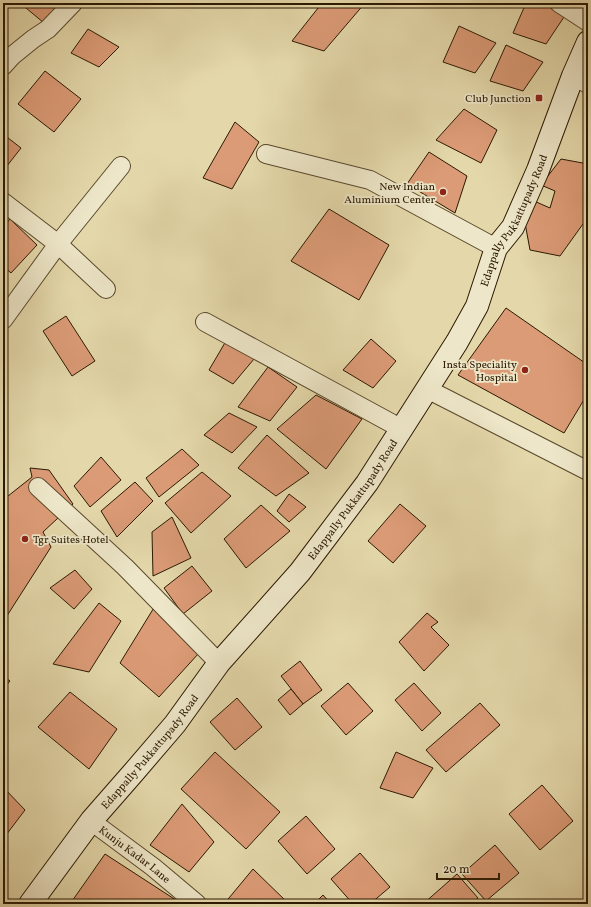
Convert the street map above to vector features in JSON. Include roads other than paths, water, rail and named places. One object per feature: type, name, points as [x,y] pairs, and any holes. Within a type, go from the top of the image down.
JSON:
[{"type":"main road","name":"Edappally Pukkattupady Road","points":[[30,904],[91,821],[175,724],[220,663],[300,572],[367,483],[402,429],[457,342],[477,306],[496,248],[513,227],[580,80],[588,42]]},
{"type":"street","points":[[3,66],[32,39],[48,29],[73,3]]},
{"type":"street","points":[[559,3],[588,22]]},
{"type":"street","points":[[266,154],[370,180],[496,248]]},
{"type":"street","points":[[3,320],[58,244],[121,166]]},
{"type":"street","points":[[3,202],[58,244],[106,289]]},
{"type":"street","points":[[205,322],[402,429]]},
{"type":"street","points":[[427,390],[588,471]]},
{"type":"street","points":[[38,487],[125,567],[220,663]]},
{"type":"street","name":"Kunju Kadar Lane","points":[[91,821],[153,867],[197,904]]},
{"type":"place","name":"Club Junction","points":[[539,98]]},
{"type":"place","name":"New Indian Aluminium Center","points":[[443,192]]},
{"type":"place","name":"Insta Speciality Hospital","points":[[525,370]]},
{"type":"place","name":"Tgr Suites Hotel","points":[[25,539]]}]
